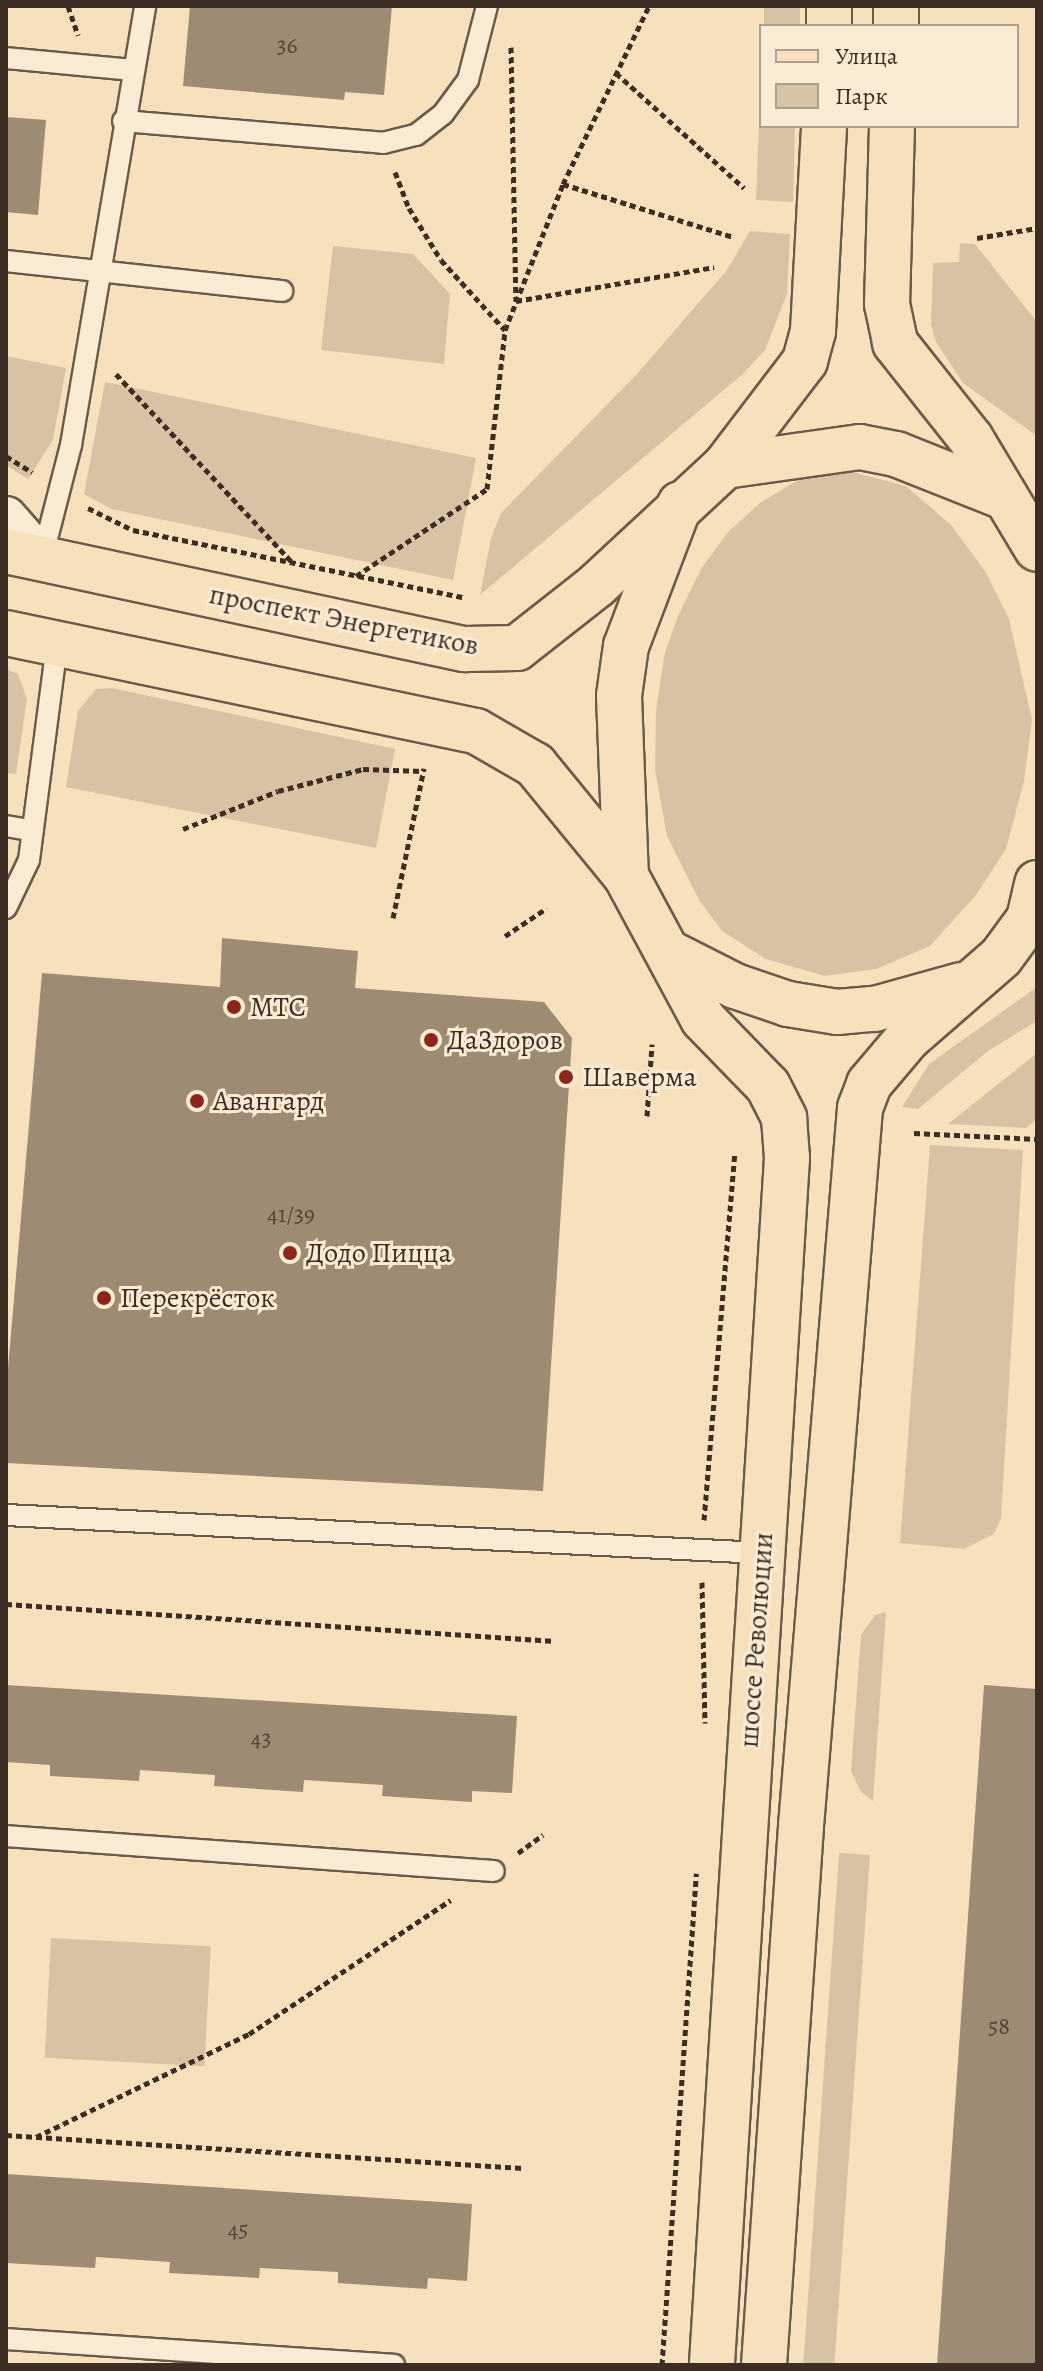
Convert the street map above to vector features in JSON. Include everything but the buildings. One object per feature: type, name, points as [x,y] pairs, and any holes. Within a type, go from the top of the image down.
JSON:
[{"type":"main road","name":"шоссе Революции","points":[[712,2365],[787,1158],[784,1118],[754,1069],[703,1019],[626,876],[619,696],[626,646],[680,504],[725,466],[805,361],[813,331],[824,128]]},
{"type":"main road","points":[[892,128],[887,304],[895,343],[971,439],[1037,549]]},
{"type":"main road","points":[[725,466],[860,447],[896,454],[1004,497]]},
{"type":"main road","name":"проспект Энергетиков","points":[[24,555],[465,649],[517,648],[597,585],[680,504]]},
{"type":"main road","points":[[6,633],[476,731],[535,765],[626,876]]},
{"type":"main road","name":"шоссе Революции","points":[[764,2365],[801,1826],[860,1108],[869,1084],[896,1050],[968,983],[1001,957],[1034,904]]},
{"type":"main road","name":"шоссе Революции","points":[[670,953],[735,986],[788,1004],[837,1012],[875,1009],[968,983]]},
{"type":"street","points":[[6,517],[24,555]]},
{"type":"lane","points":[[24,555],[60,490],[145,6]]},
{"type":"lane","points":[[123,121],[383,143],[416,135],[443,114],[468,80],[487,6]]},
{"type":"lane","points":[[6,58],[133,70]]},
{"type":"lane","points":[[6,261],[282,291]]},
{"type":"lane","points":[[6,908],[29,860],[57,643]]},
{"type":"lane","points":[[6,826],[33,831]]},
{"type":"lane","points":[[6,1515],[762,1553]]},
{"type":"lane","points":[[6,1836],[494,1871]]},
{"type":"lane","points":[[6,2339],[394,2365]]},
{"type":"path","points":[[356,576],[487,489],[505,330],[563,184],[649,6]]},
{"type":"path","points":[[511,37],[516,301]]},
{"type":"path","points":[[616,73],[744,188]]},
{"type":"path","points":[[383,143],[409,208],[441,260],[505,330]]},
{"type":"path","points":[[563,184],[733,237]]},
{"type":"path","points":[[977,238],[1037,228]]},
{"type":"path","points":[[516,301],[714,267]]},
{"type":"path","points":[[111,369],[293,563]]},
{"type":"path","points":[[60,490],[133,530],[463,597]]},
{"type":"path","points":[[393,918],[427,755]]},
{"type":"path","points":[[183,829],[278,791],[363,769],[423,771]]},
{"type":"path","points":[[505,936],[547,908]]},
{"type":"path","points":[[647,1116],[652,1044]]},
{"type":"path","points":[[914,1133],[1037,1139]]},
{"type":"path","points":[[706,1730],[701,1549],[735,1154]]},
{"type":"path","points":[[6,1604],[555,1641]]},
{"type":"path","points":[[662,2365],[697,1857]]},
{"type":"path","points":[[36,2137],[249,2034],[494,1871]]},
{"type":"path","points":[[6,2135],[522,2168]]},
{"type":"green space","points":[[764,6],[800,6],[800,24],[764,24]]},
{"type":"green space","points":[[759,123],[759,128],[795,128],[793,202],[756,200]]},
{"type":"green space","points":[[750,231],[790,234],[787,294],[765,350],[744,373],[480,595],[491,538],[501,513],[637,374],[727,270]]},
{"type":"green space","points":[[960,243],[975,244],[1037,322],[1037,436],[963,383],[936,342],[931,325],[933,263],[959,262]]},
{"type":"green space","points":[[333,246],[413,254],[450,294],[444,364],[321,350]]},
{"type":"green space","points":[[6,356],[66,368],[53,440],[28,479],[6,465]]},
{"type":"green space","points":[[105,382],[476,458],[453,580],[111,509],[84,494]]},
{"type":"green space","points":[[848,471],[906,486],[951,525],[985,571],[1009,619],[1032,720],[1024,781],[1006,849],[976,895],[930,946],[876,969],[825,976],[766,959],[722,931],[699,900],[667,836],[655,770],[656,712],[664,656],[678,616],[701,569],[729,531],[760,503],[803,477]]},
{"type":"green space","points":[[6,669],[18,674],[27,699],[16,774],[6,773]]},
{"type":"green space","points":[[112,688],[395,749],[376,848],[66,787],[78,711],[96,689]]},
{"type":"green space","points":[[1037,987],[1037,1021],[988,1051],[918,1109],[902,1107],[929,1064]]},
{"type":"green space","points":[[1037,1053],[1037,1119],[1026,1128],[948,1124]]},
{"type":"green space","points":[[930,1145],[1023,1150],[1001,1518],[994,1534],[964,1549],[900,1543]]},
{"type":"green space","points":[[886,1612],[873,1801],[861,1792],[851,1771],[861,1635],[875,1615]]},
{"type":"green space","points":[[839,1853],[870,1855],[834,2365],[803,2363]]},
{"type":"green space","points":[[51,1938],[211,1946],[205,2066],[45,2058]]},
{"type":"place","name":"МТС","points":[[234,1007]]},
{"type":"place","name":"ДаЗдоров","points":[[431,1040]]},
{"type":"place","name":"Шаверма","points":[[566,1077]]},
{"type":"place","name":"Авангард","points":[[197,1101]]},
{"type":"place","name":"Додо Пицца","points":[[290,1253]]},
{"type":"place","name":"Перекрёсток","points":[[104,1298]]}]
